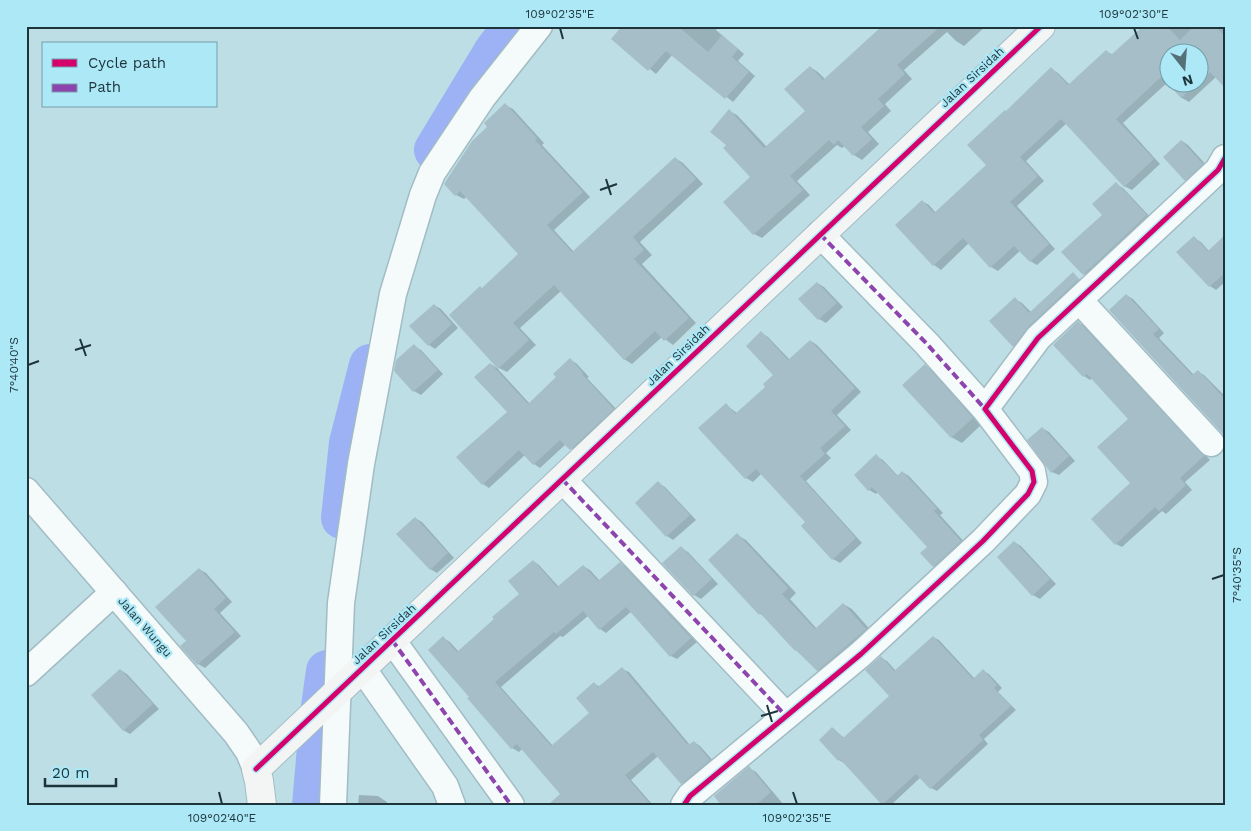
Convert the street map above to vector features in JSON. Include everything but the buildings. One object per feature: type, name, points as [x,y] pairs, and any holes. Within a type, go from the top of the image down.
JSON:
[{"type":"street","points":[[333,805],[333,696],[341,603],[361,464],[392,294],[423,195],[432,173],[482,98],[539,26]]},
{"type":"street","name":"Jalan Sirsidah","points":[[256,769],[1041,26]]},
{"type":"street","points":[[985,409],[1038,338],[1218,170],[1225,158]]},
{"type":"street","points":[[684,805],[690,796],[861,654],[983,541],[1028,494],[1034,482],[1032,470],[985,409],[926,343],[820,234]]},
{"type":"street","points":[[1079,300],[1211,443]]},
{"type":"street","points":[[562,479],[786,716]]},
{"type":"street","name":"Jalan Wungu","points":[[26,491],[236,732],[249,752],[256,769]]},
{"type":"street","points":[[26,673],[114,592]]},
{"type":"street","points":[[392,640],[511,805]]},
{"type":"street","points":[[362,668],[444,786],[452,805]]},
{"type":"street","points":[[256,769],[262,805]]},
{"type":"waterway","points":[[435,150],[495,51],[514,26]]},
{"type":"waterway","points":[[342,518],[350,443],[370,365]]},
{"type":"waterway","points":[[313,805],[327,671]]},
{"type":"marked path","points":[[820,234],[926,343],[985,409]]},
{"type":"marked path","points":[[562,479],[786,716]]},
{"type":"marked path","points":[[392,640],[511,805]]},
{"type":"cycle path","points":[[256,769],[1041,26]]},
{"type":"cycle path","points":[[684,805],[690,796],[861,654],[983,541],[1028,494],[1034,482],[1032,471],[985,409],[1038,338],[1218,170],[1225,158]]}]
